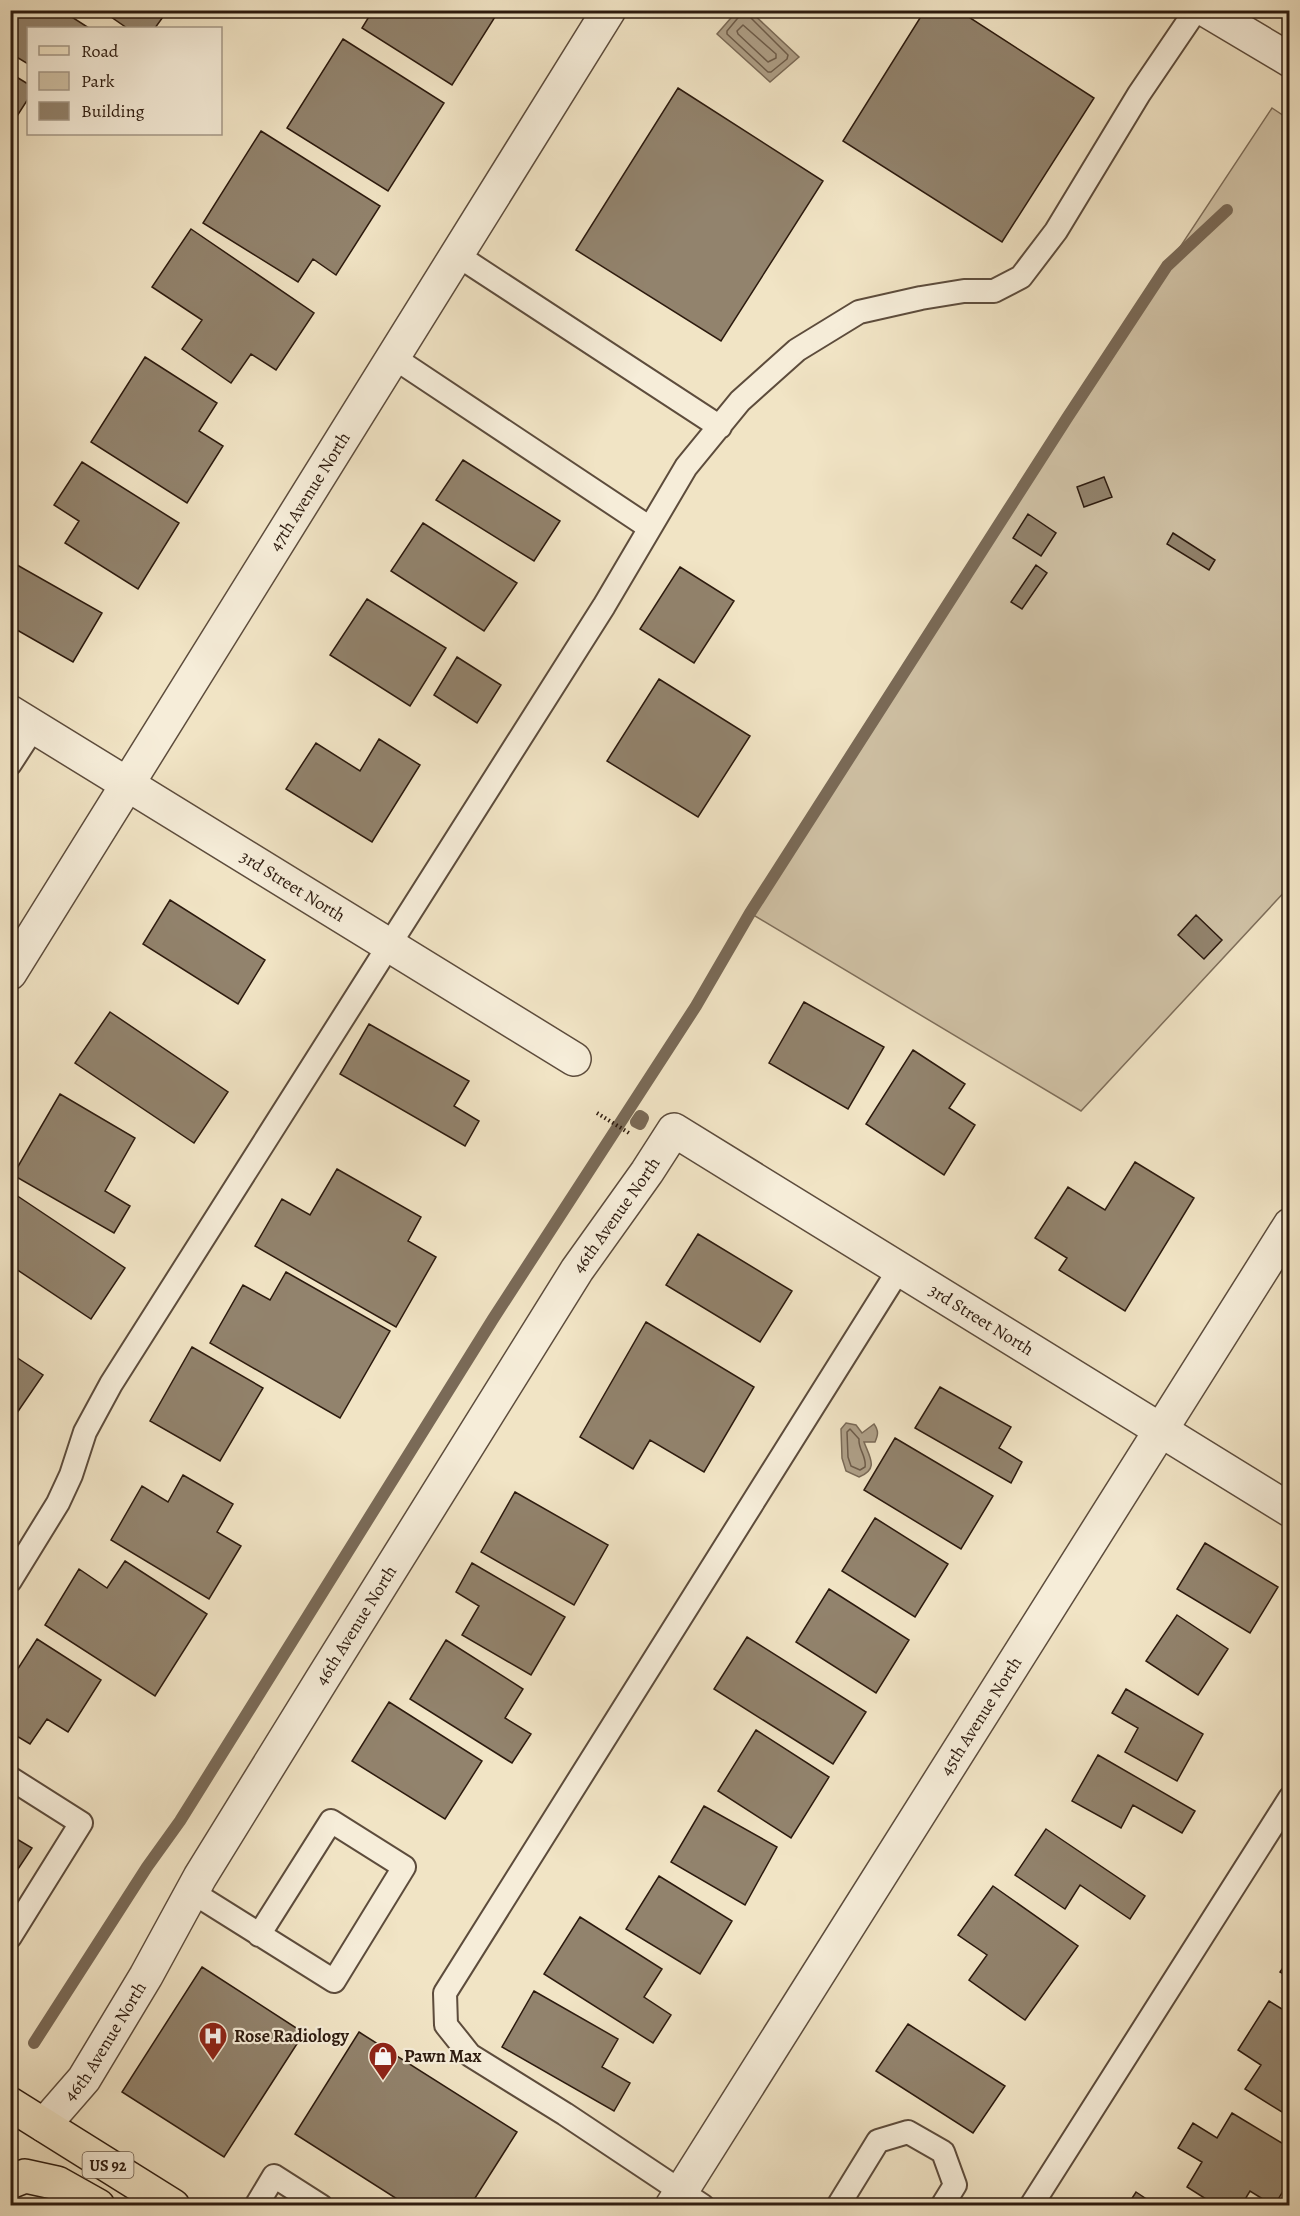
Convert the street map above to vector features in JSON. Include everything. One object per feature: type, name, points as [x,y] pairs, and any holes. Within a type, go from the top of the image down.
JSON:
[{"type":"main road","name":"US 92","points":[[10,2104],[173,2205]]},
{"type":"main road","points":[[10,2133],[44,2125]]},
{"type":"main road","points":[[10,2182],[25,2176],[57,2183],[98,2205]]},
{"type":"street","name":"47th Avenue North","points":[[10,973],[609,10]]},
{"type":"street","points":[[1206,10],[1290,60]]},
{"type":"street","name":"3rd Street North","points":[[22,719],[127,786],[574,1059]]},
{"type":"street","name":"3rd Street North","points":[[674,1130],[1290,1510]]},
{"type":"street","name":"46th Avenue North","points":[[44,2125],[84,2079],[146,1976],[192,1892],[577,1270],[674,1130]]},
{"type":"street","name":"45th Avenue North","points":[[685,2201],[1161,1429],[1290,1225]]},
{"type":"lane","points":[[10,1581],[58,1503],[71,1475],[85,1432],[111,1384],[604,606],[686,467],[741,401],[797,350],[859,312],[964,291],[994,291],[1020,277],[1056,231],[1139,94],[1196,10]]},
{"type":"lane","points":[[457,255],[720,427]]},
{"type":"lane","points":[[393,357],[650,528]]},
{"type":"lane","points":[[10,764],[22,719]]},
{"type":"lane","points":[[685,2201],[565,2114],[470,2055],[446,2025],[445,1993],[900,1268]]},
{"type":"lane","points":[[10,1778],[81,1823],[10,1937]]},
{"type":"lane","points":[[1031,2205],[1290,1798]]},
{"type":"lane","points":[[192,1892],[259,1935],[334,1981],[404,1867],[331,1821],[259,1935]]},
{"type":"lane","points":[[838,2205],[878,2141],[908,2132],[943,2152],[955,2185],[942,2205]]},
{"type":"lane","points":[[256,2205],[274,2176],[321,2205]]},
{"type":"path","points":[[597,1113],[631,1134]]},
{"type":"green space","points":[[1272,108],[1290,120],[1289,887],[1081,1111],[750,913],[1067,418]]},
{"type":"water","points":[[737,11],[750,11],[799,57],[770,82],[717,34]]},
{"type":"water","points":[[846,1423],[856,1425],[862,1433],[874,1424],[877,1431],[875,1442],[864,1442],[871,1467],[859,1477],[846,1471],[842,1458],[841,1429]]},
{"type":"building","points":[[13,10],[61,10],[87,27],[27,27],[27,63],[10,53],[10,15]]},
{"type":"building","points":[[101,10],[168,10],[156,27],[126,27]]},
{"type":"building","points":[[373,10],[485,10],[495,17],[452,85],[362,28]]},
{"type":"building","points":[[925,10],[958,10],[1094,98],[1002,242],[843,141]]},
{"type":"building","points":[[343,39],[444,103],[388,191],[287,128]]},
{"type":"building","points":[[10,73],[27,83],[27,101],[10,127]]},
{"type":"building","points":[[678,88],[823,181],[721,341],[576,250]]},
{"type":"building","points":[[261,131],[380,206],[336,275],[313,259],[298,282],[203,223]]},
{"type":"building","points":[[191,229],[314,313],[276,370],[251,354],[231,383],[182,349],[202,320],[152,287]]},
{"type":"building","points":[[145,357],[217,403],[199,431],[223,446],[187,503],[91,442]]},
{"type":"building","points":[[463,460],[560,521],[534,561],[436,500]]},
{"type":"building","points":[[82,462],[179,523],[138,589],[65,543],[79,521],[54,505]]},
{"type":"building","points":[[1104,477],[1112,497],[1084,507],[1077,487]]},
{"type":"building","points":[[1028,514],[1056,533],[1041,556],[1013,538]]},
{"type":"building","points":[[423,523],[517,583],[484,631],[391,571]]},
{"type":"building","points":[[1173,533],[1215,560],[1209,570],[1167,544]]},
{"type":"building","points":[[10,561],[102,613],[73,662],[10,626]]},
{"type":"building","points":[[1036,565],[1047,573],[1022,609],[1011,602]]},
{"type":"building","points":[[680,567],[734,601],[694,663],[640,629]]},
{"type":"building","points":[[367,599],[446,648],[410,706],[330,655]]},
{"type":"building","points":[[457,657],[501,685],[477,723],[434,695]]},
{"type":"building","points":[[659,679],[750,736],[698,817],[607,761]]},
{"type":"building","points":[[379,739],[420,765],[372,842],[286,789],[316,743],[360,771]]},
{"type":"building","points":[[170,900],[265,960],[238,1004],[143,944]]},
{"type":"building","points":[[1196,915],[1222,940],[1204,959],[1178,935]]},
{"type":"building","points":[[804,1002],[884,1047],[848,1109],[769,1063]]},
{"type":"building","points":[[110,1012],[228,1092],[194,1143],[75,1063]]},
{"type":"building","points":[[369,1024],[469,1081],[454,1106],[479,1121],[465,1146],[340,1074]]},
{"type":"building","points":[[913,1050],[965,1084],[949,1108],[975,1125],[944,1175],[866,1124]]},
{"type":"building","points":[[60,1094],[135,1138],[105,1191],[130,1206],[114,1233],[13,1175]]},
{"type":"building","points":[[1135,1162],[1194,1198],[1125,1311],[1059,1270],[1067,1258],[1035,1238],[1068,1187],[1105,1210]]},
{"type":"building","points":[[337,1169],[421,1217],[408,1241],[436,1257],[396,1327],[255,1246],[282,1199],[310,1215]]},
{"type":"building","points":[[10,1191],[125,1268],[91,1319],[10,1265]]},
{"type":"building","points":[[698,1234],[792,1291],[760,1342],[666,1285]]},
{"type":"building","points":[[286,1272],[390,1331],[340,1418],[210,1343],[243,1285],[270,1300]]},
{"type":"building","points":[[646,1322],[754,1387],[704,1472],[650,1440],[633,1469],[580,1437]]},
{"type":"building","points":[[192,1347],[263,1388],[220,1461],[150,1421]]},
{"type":"building","points":[[10,1353],[43,1375],[10,1423]]},
{"type":"building","points":[[940,1387],[1011,1427],[999,1448],[1022,1462],[1011,1483],[915,1428]]},
{"type":"building","points":[[895,1438],[993,1496],[961,1549],[864,1490]]},
{"type":"building","points":[[183,1475],[233,1504],[217,1532],[241,1546],[209,1599],[111,1540],[142,1486],[168,1502]]},
{"type":"building","points":[[515,1492],[608,1545],[574,1605],[481,1552]]},
{"type":"building","points":[[875,1518],[948,1564],[915,1617],[842,1571]]},
{"type":"building","points":[[1205,1543],[1278,1587],[1250,1633],[1177,1589]]},
{"type":"building","points":[[125,1561],[207,1614],[155,1696],[45,1625],[79,1569],[107,1588]]},
{"type":"building","points":[[472,1563],[565,1617],[531,1675],[462,1635],[479,1606],[456,1592]]},
{"type":"building","points":[[829,1589],[909,1640],[876,1693],[796,1642]]},
{"type":"building","points":[[1177,1615],[1228,1649],[1198,1695],[1146,1661]]},
{"type":"building","points":[[747,1637],[866,1712],[833,1764],[714,1689]]},
{"type":"building","points":[[37,1639],[101,1680],[68,1732],[47,1719],[30,1744],[10,1732],[10,1681]]},
{"type":"building","points":[[446,1640],[523,1689],[505,1718],[531,1734],[512,1763],[410,1699]]},
{"type":"building","points":[[1126,1689],[1203,1734],[1177,1781],[1125,1752],[1138,1728],[1112,1713]]},
{"type":"building","points":[[389,1702],[482,1761],[445,1819],[352,1761]]},
{"type":"building","points":[[756,1730],[829,1777],[791,1838],[718,1791]]},
{"type":"building","points":[[1098,1755],[1195,1811],[1182,1833],[1133,1805],[1121,1828],[1072,1801]]},
{"type":"building","points":[[704,1806],[777,1847],[745,1905],[671,1862]]},
{"type":"building","points":[[1046,1829],[1145,1896],[1130,1919],[1080,1885],[1065,1909],[1015,1875]]},
{"type":"building","points":[[10,1835],[32,1848],[10,1881]]},
{"type":"building","points":[[659,1876],[732,1921],[700,1974],[626,1929]]},
{"type":"building","points":[[993,1886],[1078,1946],[1025,2020],[969,1980],[987,1955],[958,1935]]},
{"type":"building","points":[[580,1917],[662,1969],[644,1997],[671,2015],[653,2043],[544,1974]]},
{"type":"building","points":[[1290,1958],[1290,1978],[1280,1972]]},
{"type":"building","name":"Rose Radiology","points":[[202,1967],[304,2033],[224,2157],[122,2092]]},
{"type":"building","points":[[534,1991],[618,2039],[602,2067],[630,2083],[614,2111],[502,2047]]},
{"type":"building","points":[[1269,2001],[1290,2014],[1290,2117],[1245,2089],[1261,2065],[1238,2050]]},
{"type":"building","points":[[908,2024],[1005,2086],[973,2133],[876,2071]]},
{"type":"building","name":"Pawn Max","points":[[359,2032],[517,2132],[470,2206],[408,2206],[295,2134]]},
{"type":"building","points":[[1232,2113],[1290,2148],[1290,2180],[1274,2206],[1250,2191],[1241,2206],[1217,2206],[1187,2187],[1202,2162],[1178,2148],[1193,2123],[1217,2138]]},
{"type":"building","points":[[1136,2192],[1157,2206],[1127,2206]]},
{"type":"waterway","points":[[34,2043],[147,1867],[180,1821],[493,1319],[696,1006],[750,913],[1067,418],[1167,266],[1227,210]]},
{"type":"waterway","points":[[640,1116],[643,1118],[640,1124],[636,1122],[640,1116]]},
{"type":"place","name":"Rose Radiology","points":[[213,2062]]},
{"type":"place","name":"Pawn Max","points":[[383,2082]]}]
